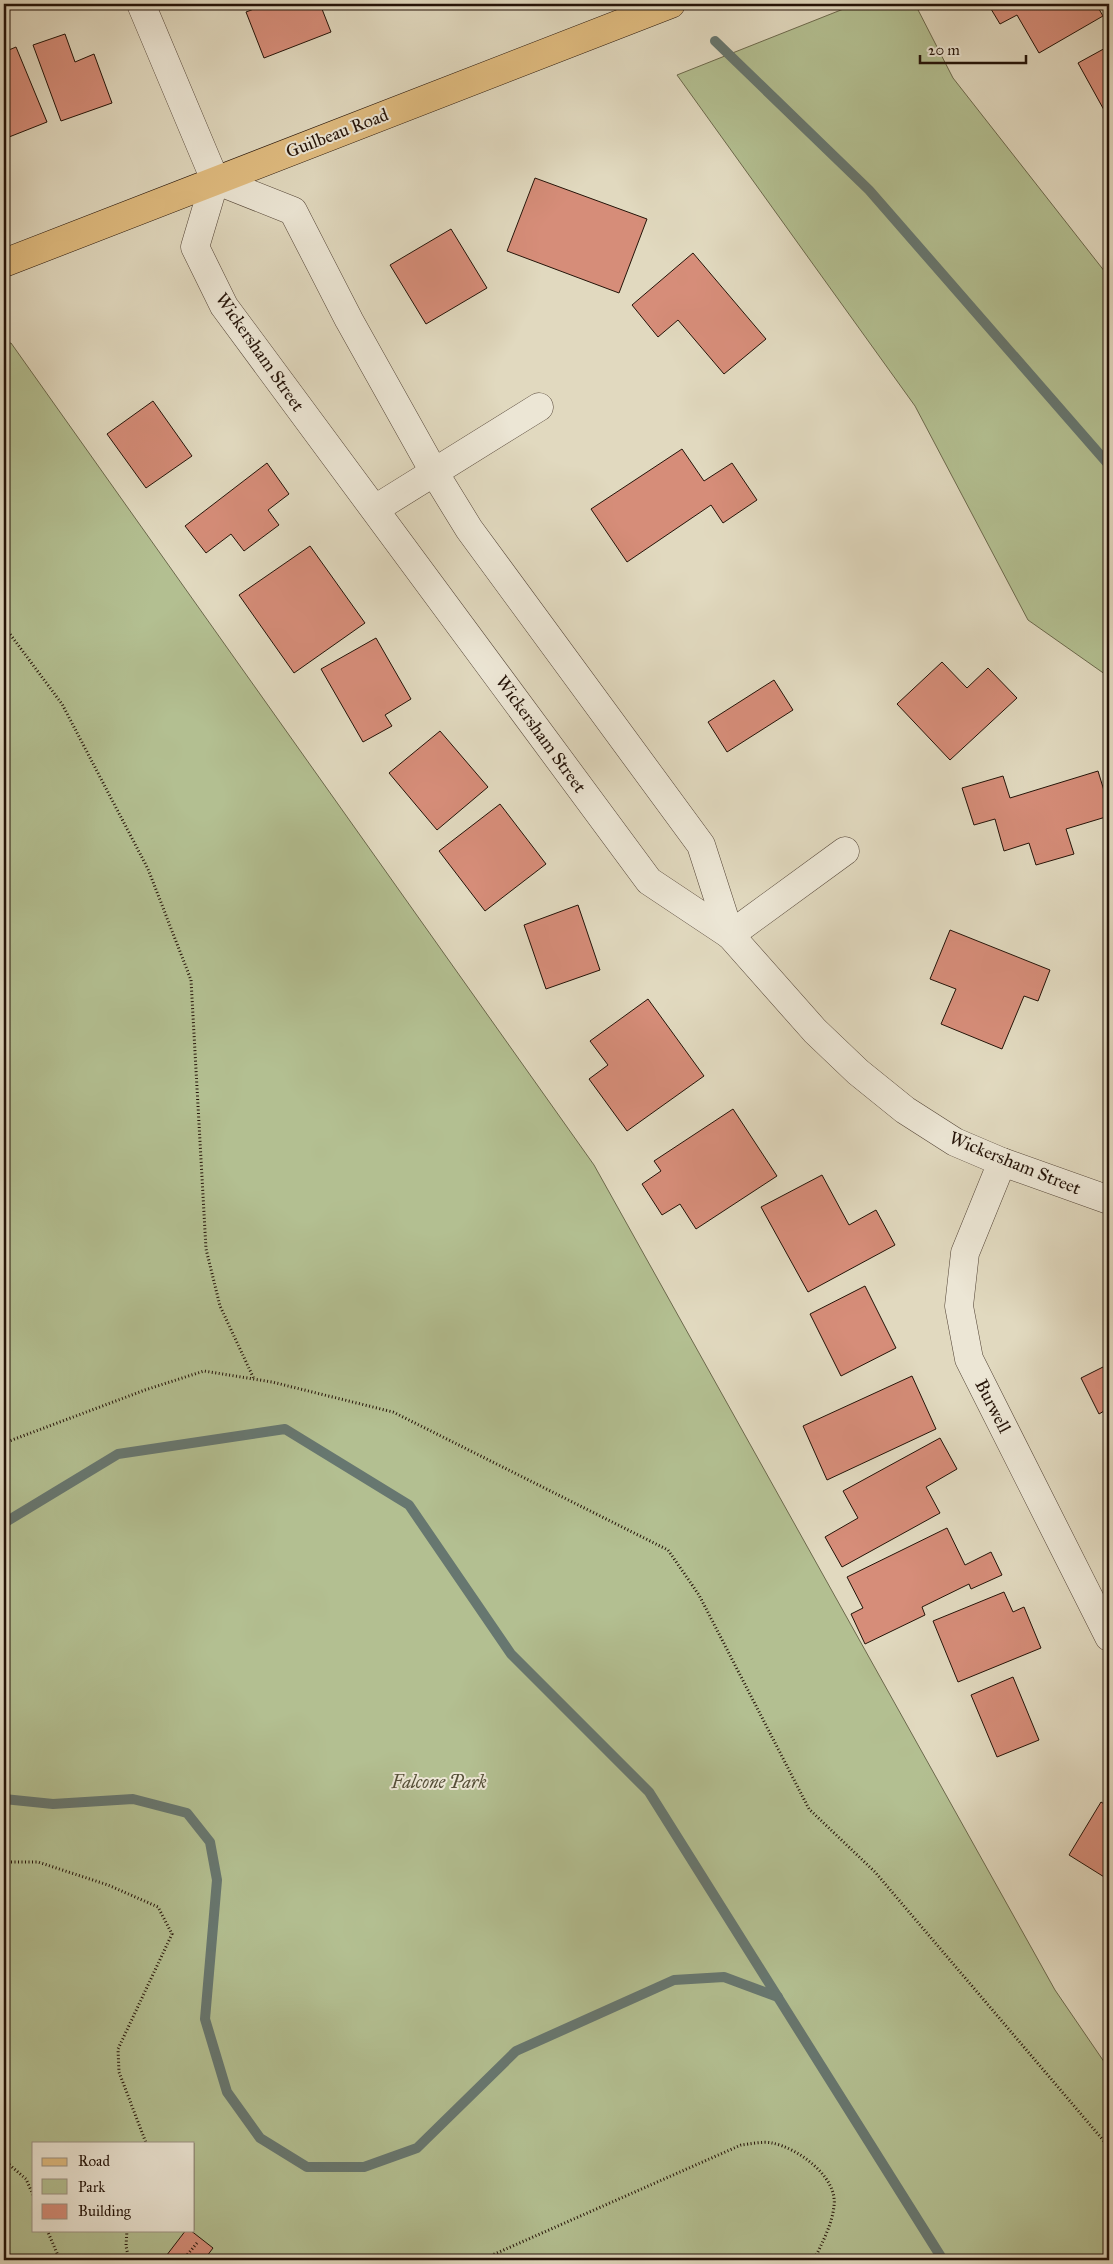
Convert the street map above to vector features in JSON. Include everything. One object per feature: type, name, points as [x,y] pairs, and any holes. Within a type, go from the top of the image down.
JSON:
[{"type":"main road","name":"Guilbeau Road","points":[[4,263],[671,4]]},
{"type":"street","points":[[141,4],[215,180]]},
{"type":"street","name":"Wickersham Street","points":[[730,935],[701,845],[469,529],[434,472],[348,320],[293,211],[215,180],[195,247],[224,306],[649,881],[730,935],[815,1031],[858,1072],[905,1110],[955,1142],[1002,1162],[1109,1200]]},
{"type":"street","points":[[375,508],[539,407]]},
{"type":"street","points":[[730,935],[845,852]]},
{"type":"street","name":"Burwell","points":[[1002,1162],[965,1254],[959,1306],[969,1359],[1109,1637]]},
{"type":"path","points":[[4,626],[62,704],[148,869],[191,980],[206,1249],[220,1306],[254,1379]]},
{"type":"path","points":[[4,1444],[145,1390],[204,1372],[254,1379],[393,1412],[668,1550],[698,1595],[809,1809],[875,1872],[1109,2147]]},
{"type":"path","points":[[4,1862],[38,1862],[108,1885],[158,1907],[172,1934],[118,2048],[119,2072],[146,2142]]},
{"type":"path","points":[[481,2260],[741,2146],[770,2142],[784,2146],[821,2170],[832,2185],[835,2205],[828,2229],[814,2260]]},
{"type":"path","points":[[4,2160],[26,2178],[32,2192]]},
{"type":"path","points":[[49,2232],[60,2260]]},
{"type":"path","points":[[127,2232],[126,2246],[129,2260]]},
{"type":"path","points":[[183,2260],[197,2243]]},
{"type":"green space","points":[[856,4],[915,4],[953,78],[1109,277],[1109,677],[1028,620],[915,406],[677,75]]},
{"type":"green space","name":"Falcone Park","points":[[11,343],[594,1165],[1055,1990],[1109,2069],[1109,2260],[4,2260],[4,344]]},
{"type":"building","points":[[267,4],[320,4],[331,32],[264,58],[246,12]]},
{"type":"building","points":[[988,4],[1096,4],[1103,16],[1039,53],[1017,15],[1000,24]]},
{"type":"building","points":[[65,34],[75,62],[94,54],[112,103],[61,121],[33,45]]},
{"type":"building","points":[[1109,46],[1109,119],[1078,63]]},
{"type":"building","points":[[16,47],[47,122],[4,139],[4,52]]},
{"type":"building","points":[[535,178],[647,219],[619,293],[507,251]]},
{"type":"building","points":[[451,229],[487,288],[426,324],[390,265]]},
{"type":"building","points":[[693,253],[766,339],[724,374],[678,320],[658,337],[632,305]]},
{"type":"building","points":[[153,401],[192,456],[146,488],[107,434]]},
{"type":"building","points":[[682,449],[704,481],[732,463],[757,500],[723,523],[711,505],[627,562],[591,509]]},
{"type":"building","points":[[267,463],[289,494],[268,510],[279,525],[244,551],[231,534],[206,553],[185,526]]},
{"type":"building","points":[[310,546],[365,623],[294,673],[239,595]]},
{"type":"building","points":[[376,638],[411,699],[385,715],[392,726],[363,742],[321,669]]},
{"type":"building","points":[[942,662],[967,688],[988,668],[1017,698],[950,760],[897,704]]},
{"type":"building","points":[[774,680],[793,710],[727,752],[708,722]]},
{"type":"building","points":[[440,731],[488,787],[437,830],[389,773]]},
{"type":"building","points":[[1098,771],[1109,807],[1109,816],[1066,829],[1074,854],[1036,865],[1029,843],[1004,851],[995,819],[974,825],[962,788],[1003,776],[1010,798]]},
{"type":"building","points":[[500,804],[546,864],[485,911],[439,851]]},
{"type":"building","points":[[578,905],[600,970],[546,989],[524,925]]},
{"type":"building","points":[[950,930],[1050,970],[1038,1001],[1024,996],[1002,1049],[941,1024],[956,989],[930,979]]},
{"type":"building","points":[[648,999],[704,1076],[627,1131],[589,1079],[608,1065],[590,1041]]},
{"type":"building","points":[[733,1109],[777,1176],[696,1229],[680,1204],[662,1215],[642,1184],[661,1171],[654,1161]]},
{"type":"building","points":[[822,1175],[849,1225],[876,1210],[895,1245],[808,1292],[761,1207]]},
{"type":"building","points":[[865,1286],[896,1348],[841,1376],[810,1314]]},
{"type":"building","points":[[1109,1364],[1109,1408],[1099,1414],[1081,1378]]},
{"type":"building","points":[[912,1376],[936,1429],[827,1480],[803,1426]]},
{"type":"building","points":[[940,1438],[957,1469],[926,1487],[940,1513],[842,1567],[825,1537],[858,1518],[843,1491]]},
{"type":"building","points":[[947,1528],[965,1565],[991,1552],[1002,1575],[971,1589],[969,1584],[922,1607],[925,1615],[865,1644],[851,1614],[863,1608],[847,1577]]},
{"type":"building","points":[[1004,1592],[1013,1612],[1024,1607],[1041,1648],[958,1682],[933,1621]]},
{"type":"building","points":[[1013,1677],[1039,1740],[997,1757],[971,1695]]},
{"type":"building","points":[[1101,1802],[1109,1807],[1109,1880],[1069,1855]]},
{"type":"building","points":[[184,2232],[193,2232],[213,2248],[204,2260],[163,2260]]},
{"type":"waterway","points":[[715,41],[869,190],[1109,465]]},
{"type":"waterway","points":[[4,1523],[118,1454],[285,1429],[409,1505],[511,1654],[649,1792],[943,2260]]},
{"type":"waterway","points":[[4,1799],[53,1804],[133,1799],[187,1813],[210,1842],[217,1880],[205,2019],[227,2092],[260,2138],[307,2167],[364,2167],[417,2148],[516,2051],[674,1980],[724,1977],[778,1997]]}]
